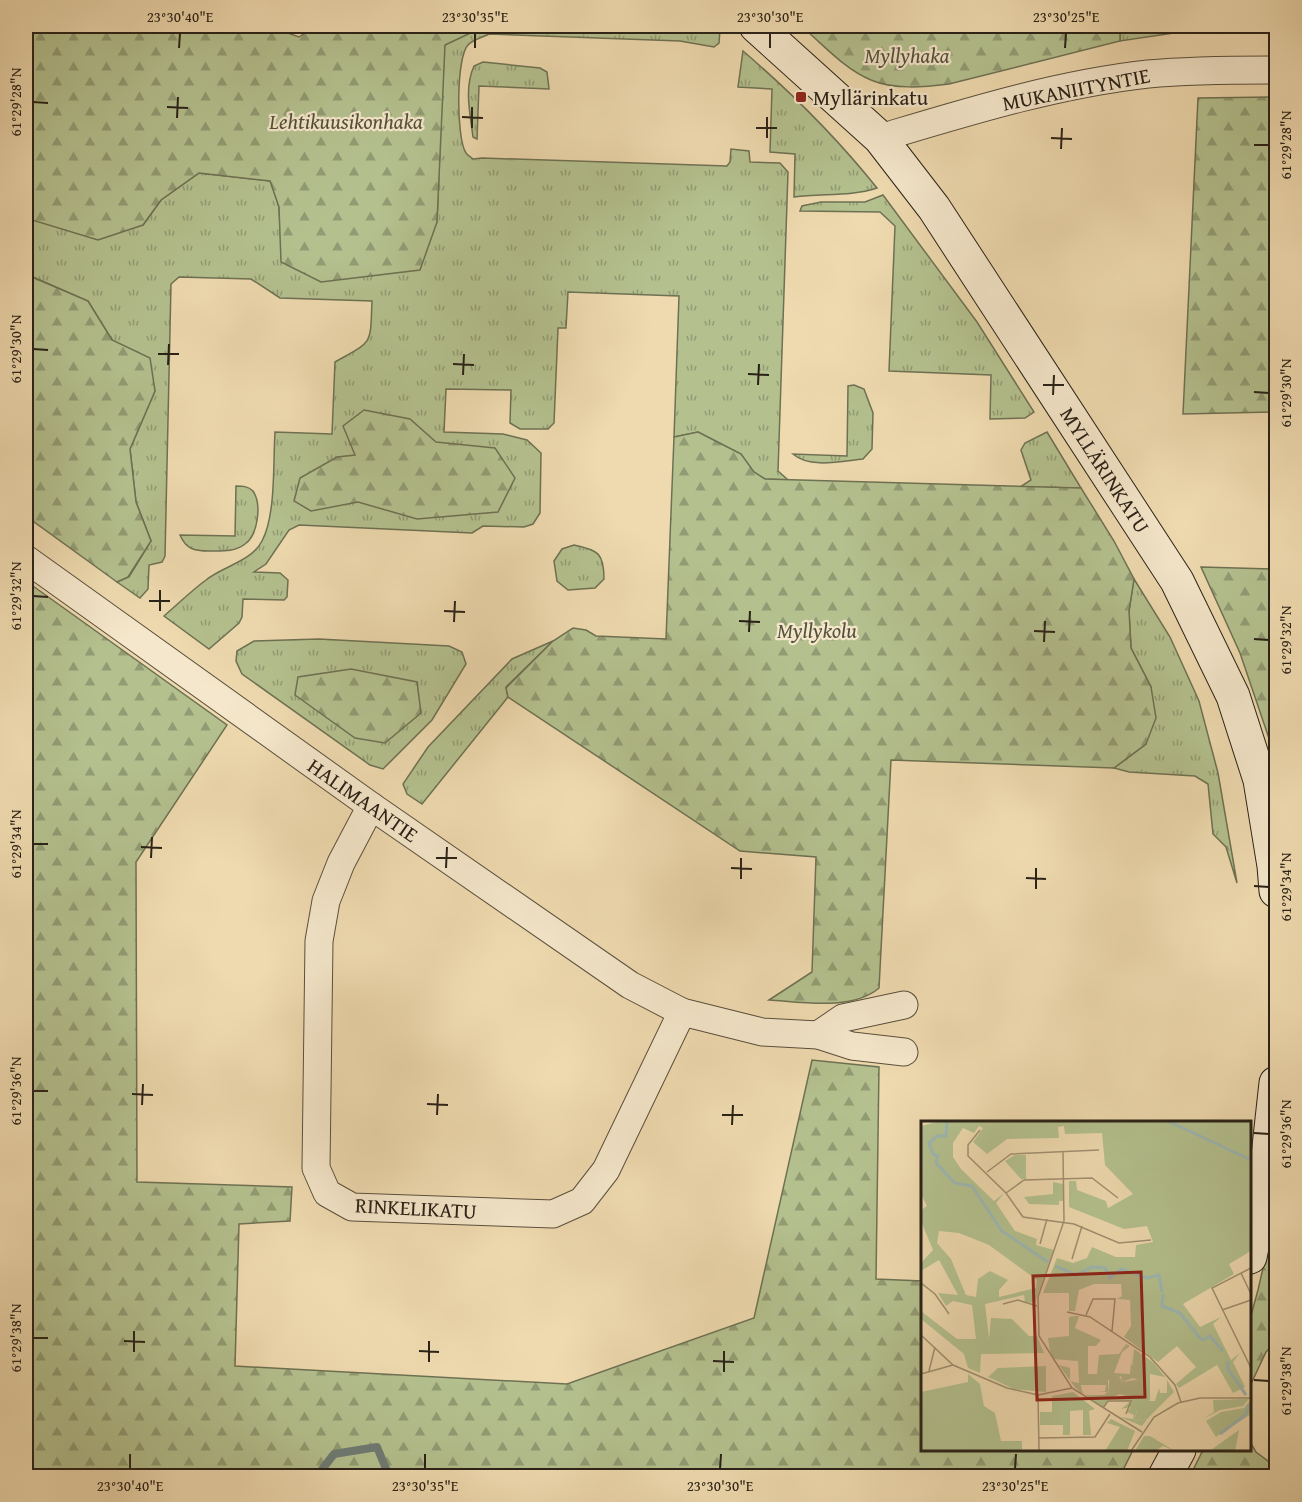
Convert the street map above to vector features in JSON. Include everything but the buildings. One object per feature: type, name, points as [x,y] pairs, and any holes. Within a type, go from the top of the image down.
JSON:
[{"type":"street","name":"MYLLÄRINKATU","points":[[756,26],[880,138],[934,208],[1177,581],[1233,696],[1260,780],[1276,891]]},
{"type":"street","name":"MUKANIITYNTIE","points":[[880,138],[974,110],[1086,84],[1146,74],[1209,69],[1276,70]]},
{"type":"street","name":"HALIMAANTIE","points":[[26,559],[371,806],[630,985],[682,1012],[762,1032],[818,1035],[852,1046],[904,1052]]},
{"type":"street","name":"RINKELIKATU","points":[[371,806],[342,863],[326,901],[320,941],[316,1168],[327,1193],[352,1207],[553,1214],[582,1201],[606,1170],[682,1012]]},
{"type":"street","points":[[818,1035],[843,1018],[904,1005]]},
{"type":"street","points":[[1251,1252],[1265,1183],[1276,1083]]},
{"type":"street","points":[[1165,1476],[1178,1451]]},
{"type":"green space","name":"Lehtikuusikonhaka","points":[[26,26],[268,26],[299,37],[315,26],[485,26],[445,45],[437,222],[420,270],[321,282],[281,262],[279,207],[270,181],[199,173],[161,200],[143,225],[98,240],[32,220],[26,208]]},
{"type":"green space","points":[[485,26],[590,28],[591,26],[714,26],[720,30],[719,43],[714,47],[680,41],[489,34],[470,43],[464,52],[459,80],[460,131],[466,153],[473,159],[727,166],[730,162],[731,149],[749,151],[750,162],[780,163],[788,172],[778,471],[788,480],[765,479],[754,473],[741,454],[698,432],[674,437],[679,296],[568,292],[566,328],[558,328],[554,423],[548,429],[520,429],[510,423],[511,390],[446,389],[444,432],[503,434],[527,440],[541,453],[540,513],[533,524],[524,527],[483,526],[472,533],[299,525],[289,530],[266,564],[254,572],[280,573],[288,580],[287,597],[284,600],[243,599],[242,617],[239,623],[209,649],[164,616],[213,575],[251,554],[262,541],[272,503],[275,432],[332,434],[335,362],[357,350],[367,340],[370,334],[372,301],[280,298],[251,279],[179,277],[171,284],[165,556],[162,562],[149,565],[148,589],[140,598],[117,582],[129,577],[151,541],[136,502],[130,449],[155,391],[112,340],[88,301],[33,277],[26,277],[26,208],[32,220],[143,225],[161,200],[199,173],[271,181],[279,207],[282,262],[437,222],[444,45]]},
{"type":"green space","points":[[485,26],[591,26],[591,28]]},
{"type":"green space","name":"Myllyhaka","points":[[801,26],[1120,26],[1120,41],[949,84],[920,87],[880,83],[861,75],[843,63]]},
{"type":"green space","points":[[1120,26],[1205,26],[1201,29],[1120,41]]},
{"type":"green space","points":[[743,51],[813,116],[877,188],[857,193],[794,197],[795,154],[770,152],[772,89],[738,87]]},
{"type":"green space","points":[[483,62],[540,68],[547,72],[549,89],[479,86],[477,139],[473,137],[468,92],[474,66]]},
{"type":"green space","points":[[1276,97],[1276,412],[1183,414],[1198,98]]},
{"type":"green space","points":[[883,195],[977,322],[1034,412],[1025,418],[990,419],[991,375],[889,371],[895,226],[880,212],[800,211],[802,206],[821,202],[865,202]]},
{"type":"green space","points":[[26,277],[32,277],[88,301],[112,340],[150,358],[155,391],[130,449],[136,502],[151,541],[128,577],[117,582],[26,516]]},
{"type":"green space","points":[[854,385],[864,389],[873,413],[872,449],[863,459],[826,463],[800,459],[793,454],[847,456],[848,386]]},
{"type":"green space","points":[[364,410],[410,419],[436,442],[495,448],[515,478],[498,512],[417,519],[358,502],[311,511],[294,501],[300,478],[337,457],[355,455],[343,426]]},
{"type":"green space","name":"Myllykolu","points":[[698,432],[741,454],[754,472],[765,479],[1081,488],[1114,541],[1134,579],[1129,611],[1131,648],[1151,687],[1156,718],[1146,744],[1114,768],[891,760],[879,988],[855,1000],[811,1003],[769,1000],[812,972],[816,857],[740,851],[508,697],[506,688],[553,641],[573,628],[586,630],[596,636],[666,639],[674,437]]},
{"type":"green space","points":[[1047,432],[1081,488],[1020,487],[1031,480],[1021,450],[1025,443]]},
{"type":"green space","points":[[236,486],[249,488],[256,497],[258,511],[256,527],[249,540],[241,547],[228,551],[199,550],[188,546],[180,535],[235,536]]},
{"type":"green space","points":[[574,545],[594,551],[601,558],[604,579],[595,588],[568,590],[557,581],[554,561],[562,549]]},
{"type":"green space","points":[[1201,567],[1276,569],[1276,759],[1240,653]]},
{"type":"green space","points":[[1134,579],[1170,637],[1199,701],[1218,773],[1237,883],[1226,847],[1213,834],[1208,784],[1195,776],[1129,772],[1114,768],[1146,744],[1151,687],[1131,648],[1129,611]]},
{"type":"green space","points":[[26,581],[227,725],[136,862],[137,1182],[292,1187],[290,1221],[239,1224],[235,1366],[567,1384],[754,1318],[812,1060],[879,1067],[876,1279],[921,1281],[921,1451],[1132,1451],[1120,1476],[26,1476]]},
{"type":"green space","points":[[319,639],[449,646],[462,652],[466,664],[432,720],[383,769],[370,765],[242,674],[236,661],[237,651],[254,641]]},
{"type":"green space","points":[[553,641],[506,687],[508,697],[422,804],[407,794],[403,784],[428,747],[512,659]]},
{"type":"green space","points":[[351,669],[417,682],[421,713],[385,743],[355,738],[295,695],[298,677]]},
{"type":"green space","points":[[1276,1211],[1276,1342],[1266,1352],[1251,1384],[1251,1315]]},
{"type":"green space","points":[[1251,1444],[1256,1452],[1276,1467],[1276,1476],[1190,1476],[1202,1451],[1251,1451]]},
{"type":"waterway","points":[[317,1476],[334,1454],[377,1447],[389,1476]]},
{"type":"place","name":"Myllärinkatu","points":[[801,97]]}]
